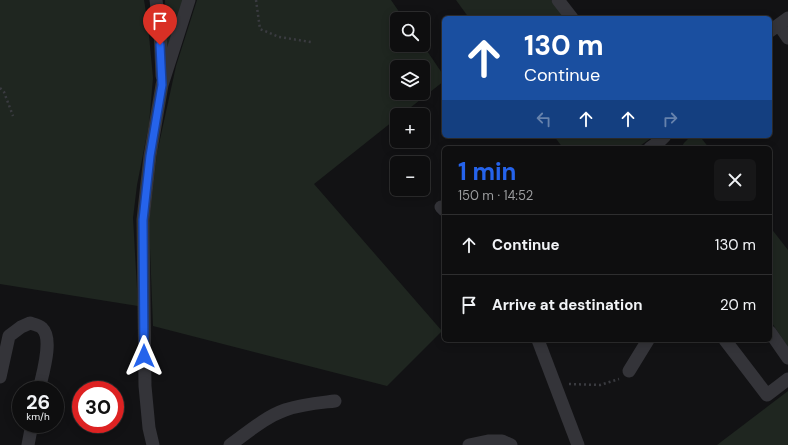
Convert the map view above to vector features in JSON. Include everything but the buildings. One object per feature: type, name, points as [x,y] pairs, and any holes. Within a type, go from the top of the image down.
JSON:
[{"type":"street","points":[[156,0],[160,31],[162,85]]},
{"type":"street","points":[[153,445],[149,428],[145,386],[143,220],[150,156],[162,85],[189,0]]},
{"type":"street","points":[[558,0],[570,16]]},
{"type":"street","points":[[779,25],[788,38]]},
{"type":"street","points":[[653,146],[663,140]]},
{"type":"street","points":[[0,377],[9,336],[21,327],[30,323],[41,327],[47,336],[48,347],[41,381]]},
{"type":"street","points":[[772,335],[788,358]]},
{"type":"street","points":[[539,342],[578,445]]},
{"type":"street","points":[[628,371],[647,342]]},
{"type":"street","points":[[727,342],[767,395],[788,379]]},
{"type":"street","points":[[230,445],[262,422],[284,410],[306,404],[335,401]]},
{"type":"street","points":[[28,445],[30,433]]},
{"type":"street","points":[[469,445],[502,440],[510,445]]},
{"type":"path","points":[[256,0],[260,29],[279,37],[311,42]]},
{"type":"path","points":[[0,88],[4,92],[13,116]]},
{"type":"path","points":[[555,384],[600,385],[619,379],[628,371]]},
{"type":"shaded area","points":[[0,0],[144,0],[153,78],[149,124],[137,185],[133,218],[138,306],[0,284]]},
{"type":"shaded area","points":[[165,0],[184,0],[166,62]]},
{"type":"shaded area","points":[[197,0],[391,0],[399,12],[390,12],[390,52],[428,52],[442,73],[442,83],[430,92],[430,60],[390,60],[390,100],[420,100],[410,108],[390,108],[390,124],[314,184],[442,331],[387,386],[153,326],[149,223],[157,153],[176,66]]},
{"type":"shaded area","points":[[456,0],[551,0],[563,16],[468,16]]},
{"type":"shaded area","points":[[556,138],[651,138],[640,146],[562,146]]},
{"type":"shaded area","points":[[689,138],[696,138],[702,139],[707,146],[682,146]]},
{"type":"shaded area","points":[[772,230],[788,250],[788,347],[772,323]]},
{"type":"shaded area","points":[[788,391],[788,445],[717,445]]},
{"type":"route","points":[[144,356],[143,220],[150,156],[162,85],[160,45]]}]
